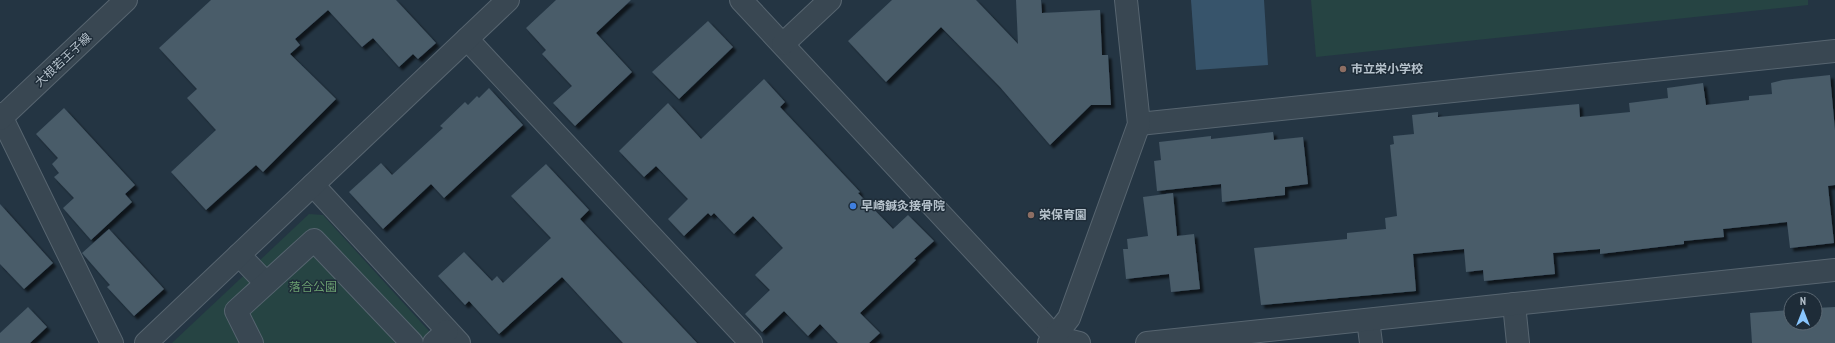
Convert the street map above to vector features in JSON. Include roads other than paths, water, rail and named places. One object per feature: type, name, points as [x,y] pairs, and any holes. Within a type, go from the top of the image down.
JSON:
[{"type":"street","name":"大根若王子線","points":[[1,117],[126,0]]},
{"type":"street","points":[[146,343],[508,0]]},
{"type":"street","points":[[741,0],[783,44],[1052,340],[1079,343]]},
{"type":"street","points":[[783,44],[830,0]]},
{"type":"street","points":[[1052,340],[1069,318],[1139,124],[1126,0]]},
{"type":"street","points":[[467,39],[751,343]]},
{"type":"street","points":[[1139,124],[1835,51]]},
{"type":"street","points":[[1,117],[112,343]]},
{"type":"street","points":[[313,185],[447,339]]},
{"type":"street","points":[[252,343],[236,311],[314,240],[412,343]]},
{"type":"street","points":[[239,255],[266,283]]},
{"type":"street","points":[[1147,343],[1835,270]]},
{"type":"street","points":[[1514,304],[1518,343]]},
{"type":"street","points":[[1368,320],[1371,343]]},
{"type":"water","points":[[1191,0],[1264,0],[1268,65],[1196,70]]},
{"type":"place","name":"市立栄小学校","points":[[1343,69]]},
{"type":"place","name":"早崎鍼灸接骨院","points":[[853,206]]},
{"type":"place","name":"栄保育園","points":[[1031,215]]},
{"type":"park label","name":"落合公園","points":[[313,287]]}]
